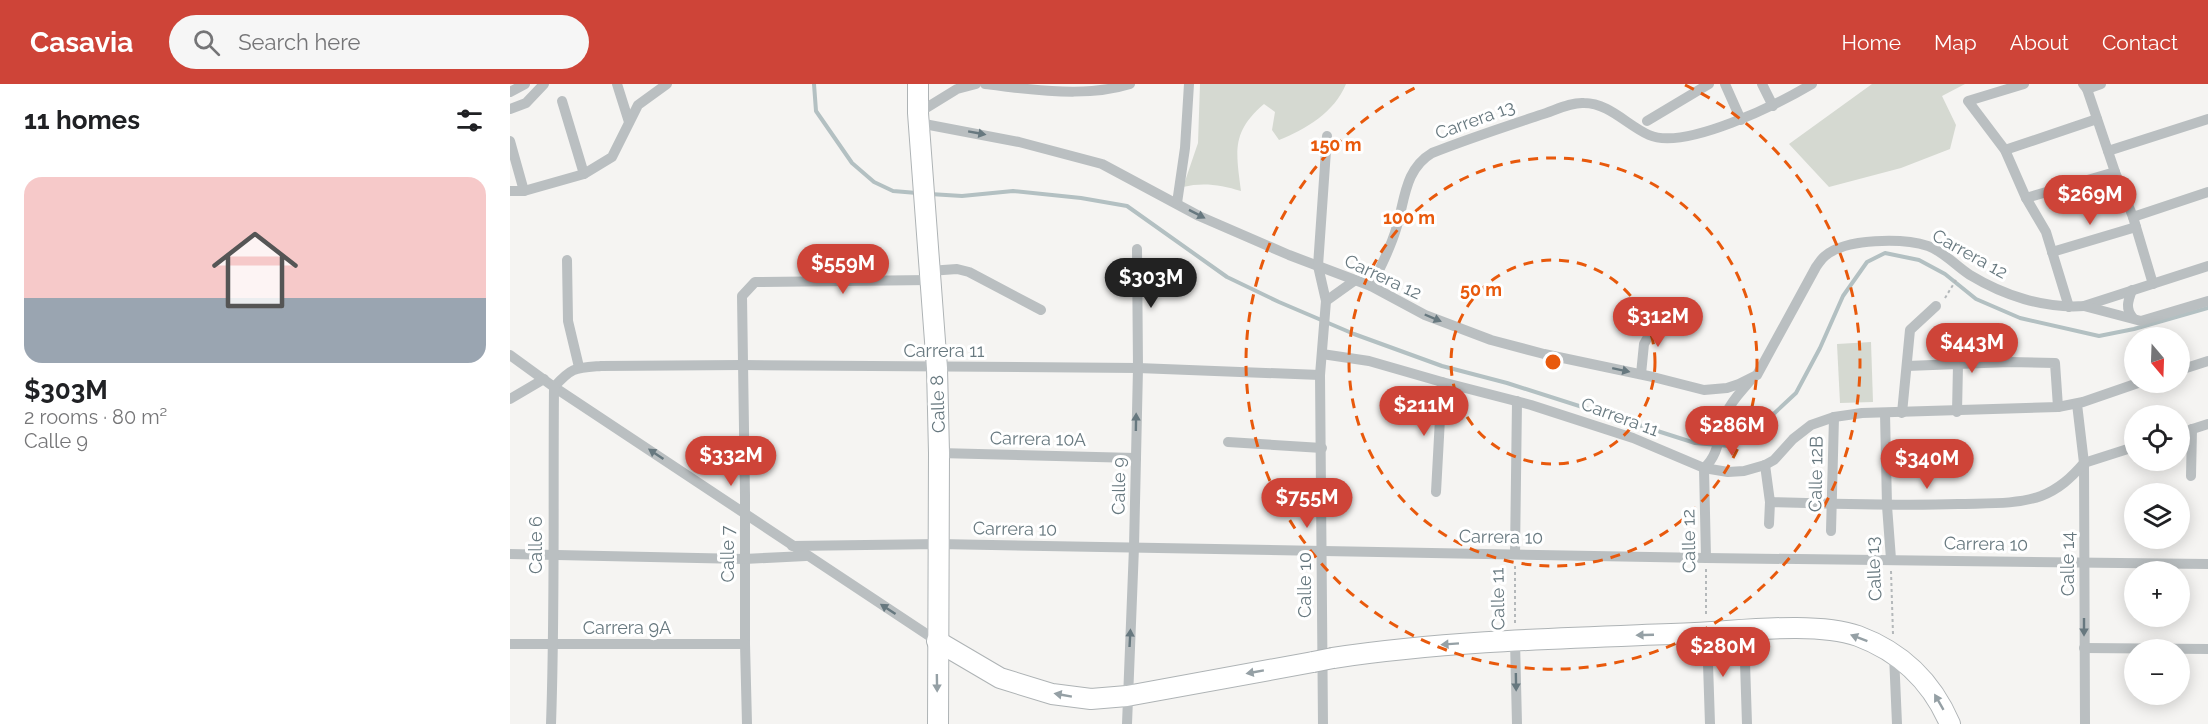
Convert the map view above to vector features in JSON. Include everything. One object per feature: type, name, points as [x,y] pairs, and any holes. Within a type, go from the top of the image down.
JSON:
[{"type":"main road","name":"Calle 8","points":[[918,84],[924,210],[937,368],[938,724]]},
{"type":"main road","points":[[937,641],[1000,678],[1030,688],[1082,698],[1127,696],[1334,658],[1397,649],[1515,641],[1819,629],[1838,631],[1867,640],[1912,668],[1925,681],[1950,724]]},
{"type":"street","points":[[510,92],[525,84]]},
{"type":"street","points":[[510,109],[526,103],[544,84]]},
{"type":"street","points":[[617,84],[629,122]]},
{"type":"street","points":[[510,190],[524,191],[584,174],[612,157],[638,105],[667,84]]},
{"type":"street","points":[[919,118],[957,89],[976,84]]},
{"type":"street","points":[[986,84],[1103,89],[1130,84]]},
{"type":"street","points":[[1177,203],[1185,148],[1190,84]]},
{"type":"street","points":[[1647,121],[1709,84]]},
{"type":"street","points":[[1725,84],[1741,120]]},
{"type":"street","points":[[1762,84],[1773,106]]},
{"type":"street","name":"Carrera 13","points":[[1371,286],[1388,252],[1405,191],[1418,164],[1432,153],[1571,105],[1583,103],[1606,109],[1644,133],[1663,138],[1694,134],[1741,120],[1773,106],[1812,84]]},
{"type":"street","points":[[2024,84],[1968,102],[2005,150],[2026,198],[2046,232],[2069,307]]},
{"type":"street","points":[[2101,84],[2085,86],[2134,222],[2153,284]]},
{"type":"street","points":[[562,101],[584,174]]},
{"type":"street","name":"Carrera 12","points":[[919,118],[1102,164],[1199,216],[1371,286],[1425,315],[1491,340],[1704,390],[1727,388],[1756,375],[1816,267],[1823,257],[1846,246],[1871,242],[1902,242],[1930,246],[1970,275],[1994,288],[2046,305],[2069,307],[2084,306],[2208,266]]},
{"type":"street","points":[[2005,150],[2097,119]]},
{"type":"street","points":[[2108,151],[2208,119]]},
{"type":"street","name":"Calle 10","points":[[1323,724],[1320,375],[1326,301],[1318,266],[1327,136]]},
{"type":"street","points":[[510,141],[524,191]]},
{"type":"street","points":[[2026,198],[2115,171]]},
{"type":"street","points":[[2052,252],[2208,192]]},
{"type":"street","name":"Calle 9","points":[[1127,724],[1136,458],[1137,249]]},
{"type":"street","points":[[554,387],[574,369],[568,321],[567,260]]},
{"type":"street","points":[[929,276],[957,269],[969,272],[1041,310]]},
{"type":"street","name":"Calle 7","points":[[747,724],[741,296],[755,282],[929,276]]},
{"type":"street","points":[[1326,301],[1354,281]]},
{"type":"street","points":[[2132,290],[2127,304],[2128,313],[2133,318]]},
{"type":"street","name":"Carrera 12","points":[[2084,306],[2141,321],[2208,301]]},
{"type":"street","points":[[1902,413],[1910,330],[1936,306]]},
{"type":"street","points":[[1641,374],[1644,344],[1648,337],[1676,323]]},
{"type":"street","points":[[1957,412],[1958,365],[1966,334]]},
{"type":"street","name":"Carrera 11","points":[[1322,354],[1369,361],[1517,401],[1633,438],[1704,468],[1728,472],[1744,471],[1765,465],[1811,425],[1834,417],[2058,407],[2077,404],[2124,388]]},
{"type":"street","points":[[510,355],[806,556],[937,641]]},
{"type":"street","points":[[2190,367],[2208,361]]},
{"type":"street","points":[[1906,366],[2009,362],[2055,363],[2058,407]]},
{"type":"street","name":"Carrera 11","points":[[574,369],[742,365],[1137,368],[1320,375]]},
{"type":"street","points":[[1704,468],[1713,460],[1726,413],[1733,401],[1756,375]]},
{"type":"street","points":[[510,399],[544,379]]},
{"type":"street","points":[[1436,492],[1442,382]]},
{"type":"street","name":"Calle 6","points":[[551,724],[554,645],[552,556],[554,387]]},
{"type":"street","name":"Calle 11","points":[[1515,554],[1517,401]]},
{"type":"street","name":"Calle 14","points":[[2077,404],[2084,463],[2085,724]]},
{"type":"street","name":"Calle 13","points":[[1885,413],[1887,506],[1891,559]]},
{"type":"street","name":"Calle 12B","points":[[1831,531],[1834,417]]},
{"type":"street","points":[[2191,476],[2192,429],[2208,424]]},
{"type":"street","points":[[1228,442],[1322,448]]},
{"type":"street","points":[[1770,502],[1887,506],[1986,503],[2038,497],[2065,483],[2084,463],[2124,450]]},
{"type":"street","name":"Carrera 10A","points":[[939,453],[1136,458]]},
{"type":"street","points":[[1765,465],[1770,502],[1769,524]]},
{"type":"street","name":"Calle 12","points":[[1704,468],[1706,558]]},
{"type":"street","name":"Carrera 10","points":[[792,546],[939,544],[1321,549],[1706,558],[2208,564]]},
{"type":"street","points":[[510,554],[744,559],[806,556]]},
{"type":"street","points":[[1744,631],[1747,724]]},
{"type":"street","points":[[1707,633],[1710,724]]},
{"type":"street","name":"Calle 11","points":[[1515,641],[1517,724]]},
{"type":"street","name":"Carrera 9A","points":[[510,644],[745,644]]},
{"type":"street","points":[[2084,648],[2208,649]]},
{"type":"street","points":[[1894,655],[1897,724]]},
{"type":"path","name":"Calle 11","points":[[1515,554],[1515,641]]},
{"type":"path","name":"Calle 12","points":[[1706,558],[1707,633]]},
{"type":"path","name":"Calle 13","points":[[1891,559],[1894,655]]},
{"type":"shaded area","points":[[1200,84],[1346,84],[1327,112],[1299,131],[1279,140],[1272,130],[1275,112],[1264,104],[1253,114],[1238,143],[1241,191],[1212,185],[1183,187],[1198,143]]},
{"type":"shaded area","points":[[1872,84],[1965,84],[1942,96],[1956,125],[1950,149],[1901,168],[1829,187],[1789,144]]},
{"type":"shaded area","points":[[1871,342],[1873,402],[1840,403],[1837,344]]},
{"type":"waterway","points":[[814,84],[816,111],[852,163],[874,182],[893,191],[917,193]]},
{"type":"waterway","points":[[930,194],[962,196],[1013,191],[1081,198],[1127,206],[1227,277],[1354,334],[1442,366],[1507,383],[1695,443],[1730,446],[1766,421],[1796,393],[1820,348],[1843,296],[1867,262],[1885,253],[1919,260],[1945,274],[1976,299],[2020,318],[2099,336],[2134,329],[2208,308]]}]
